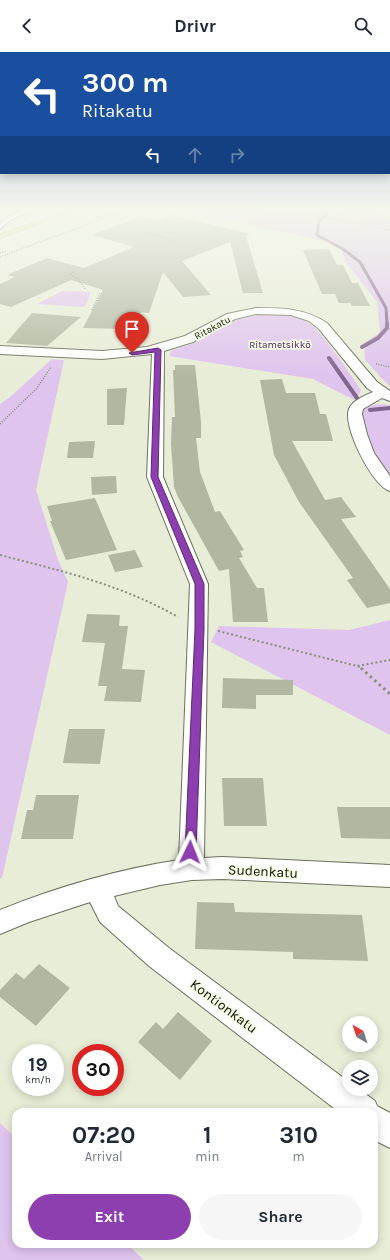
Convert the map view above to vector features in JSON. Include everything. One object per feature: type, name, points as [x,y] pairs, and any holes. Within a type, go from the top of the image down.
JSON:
[{"type":"street","name":"Ritakatu","points":[[0,350],[102,355],[158,350],[189,339],[231,316],[256,311],[292,312],[313,319],[323,326],[372,385],[386,395]]},
{"type":"street","points":[[158,350],[155,477],[200,584],[190,852],[192,869]]},
{"type":"street","points":[[386,395],[357,407],[355,414],[362,442],[369,458],[390,486]]},
{"type":"street","name":"Sudenkatu","points":[[0,922],[24,912],[97,889],[160,874],[192,869],[222,868],[336,875],[390,876]]},
{"type":"street","name":"Kontionkatu","points":[[97,889],[109,914],[159,957],[359,1108]]},
{"type":"street","points":[[378,1123],[390,1132]]},
{"type":"path","points":[[74,272],[70,274],[79,280],[85,289]]},
{"type":"path","points":[[92,310],[100,293]]},
{"type":"path","points":[[0,424],[37,388],[52,367],[55,353]]},
{"type":"path","points":[[0,555],[108,584],[157,604],[186,622],[199,626],[357,666],[390,660]]},
{"type":"path","points":[[357,666],[390,694]]},
{"type":"green space","points":[[348,265],[390,265],[390,387],[365,360],[364,344],[380,332],[377,302]]},
{"type":"green space","points":[[62,291],[91,292],[85,307],[37,304]]},
{"type":"green space","name":"Ritametsikkö","points":[[263,314],[294,316],[310,323],[334,351],[361,390],[357,399],[354,400],[313,379],[169,356],[171,351],[200,341],[222,326],[239,319]]},
{"type":"green space","points":[[52,359],[64,360],[36,490],[58,560],[68,582],[2,878],[0,879],[0,404],[10,397]]},
{"type":"green space","points":[[373,405],[390,405],[390,476],[379,461],[371,445],[365,428],[362,410]]},
{"type":"green space","points":[[390,620],[390,735],[211,642],[219,626],[349,630]]},
{"type":"green space","points":[[0,1123],[12,1134],[12,1248],[131,1248],[144,1260],[0,1260]]},
{"type":"building","points":[[30,265],[74,265],[84,268],[90,265],[186,265],[211,295],[183,297],[163,272],[149,313],[141,312],[133,326],[128,325],[127,329],[83,328],[103,290],[71,280],[11,307],[0,304],[0,284],[15,277],[7,275]]},
{"type":"building","points":[[236,265],[255,265],[263,293],[243,293]]},
{"type":"building","points":[[310,265],[343,265],[352,283],[358,283],[370,306],[352,306],[350,303],[339,303],[335,294],[322,294]]},
{"type":"building","points":[[32,313],[81,317],[47,346],[6,343]]},
{"type":"building","points":[[175,365],[195,365],[201,422],[201,438],[196,438],[200,472],[215,512],[220,511],[244,550],[240,551],[243,557],[239,558],[257,588],[264,588],[268,622],[233,622],[229,569],[219,571],[174,487],[171,444],[172,417],[175,417],[173,370],[175,370]]},
{"type":"building","points":[[282,379],[286,393],[315,393],[320,414],[326,414],[333,441],[292,441],[325,500],[341,497],[356,517],[341,519],[390,589],[390,603],[367,608],[347,580],[353,578],[299,502],[274,455],[260,380]]},
{"type":"building","points":[[127,388],[124,425],[107,425],[107,389]]},
{"type":"building","points":[[95,441],[93,458],[67,458],[69,442]]},
{"type":"building","points":[[116,476],[117,493],[92,495],[91,477]]},
{"type":"building","points":[[95,498],[117,550],[66,560],[50,521],[52,521],[47,506]]},
{"type":"building","points":[[135,550],[143,567],[115,572],[108,555]]},
{"type":"building","points":[[87,614],[120,615],[119,626],[128,626],[122,669],[145,670],[141,702],[104,701],[107,686],[98,686],[105,643],[82,642]]},
{"type":"building","points":[[223,678],[293,680],[293,695],[256,695],[256,709],[222,708]]},
{"type":"building","points":[[69,729],[105,729],[100,764],[63,763]]},
{"type":"building","points":[[222,778],[263,778],[267,826],[224,826]]},
{"type":"building","points":[[36,795],[79,795],[73,839],[21,839],[27,810],[33,810]]},
{"type":"building","points":[[337,807],[390,807],[390,839],[341,838]]},
{"type":"building","points":[[197,902],[234,903],[235,912],[362,915],[368,961],[293,959],[293,952],[195,949]]},
{"type":"building","points":[[39,964],[70,988],[36,1026],[0,997],[0,990],[16,973],[24,979]]},
{"type":"building","points":[[178,1012],[212,1041],[180,1080],[138,1042],[156,1022],[163,1029]]},
{"type":"waterway","points":[[362,265],[386,308],[387,324]]},
{"type":"waterway","points":[[362,347],[378,338],[387,328],[387,324]]},
{"type":"waterway","points":[[329,358],[357,398]]},
{"type":"waterway","points":[[370,410],[390,408]]},
{"type":"route","points":[[132,353],[158,350],[155,477],[200,584],[190,852]]}]
